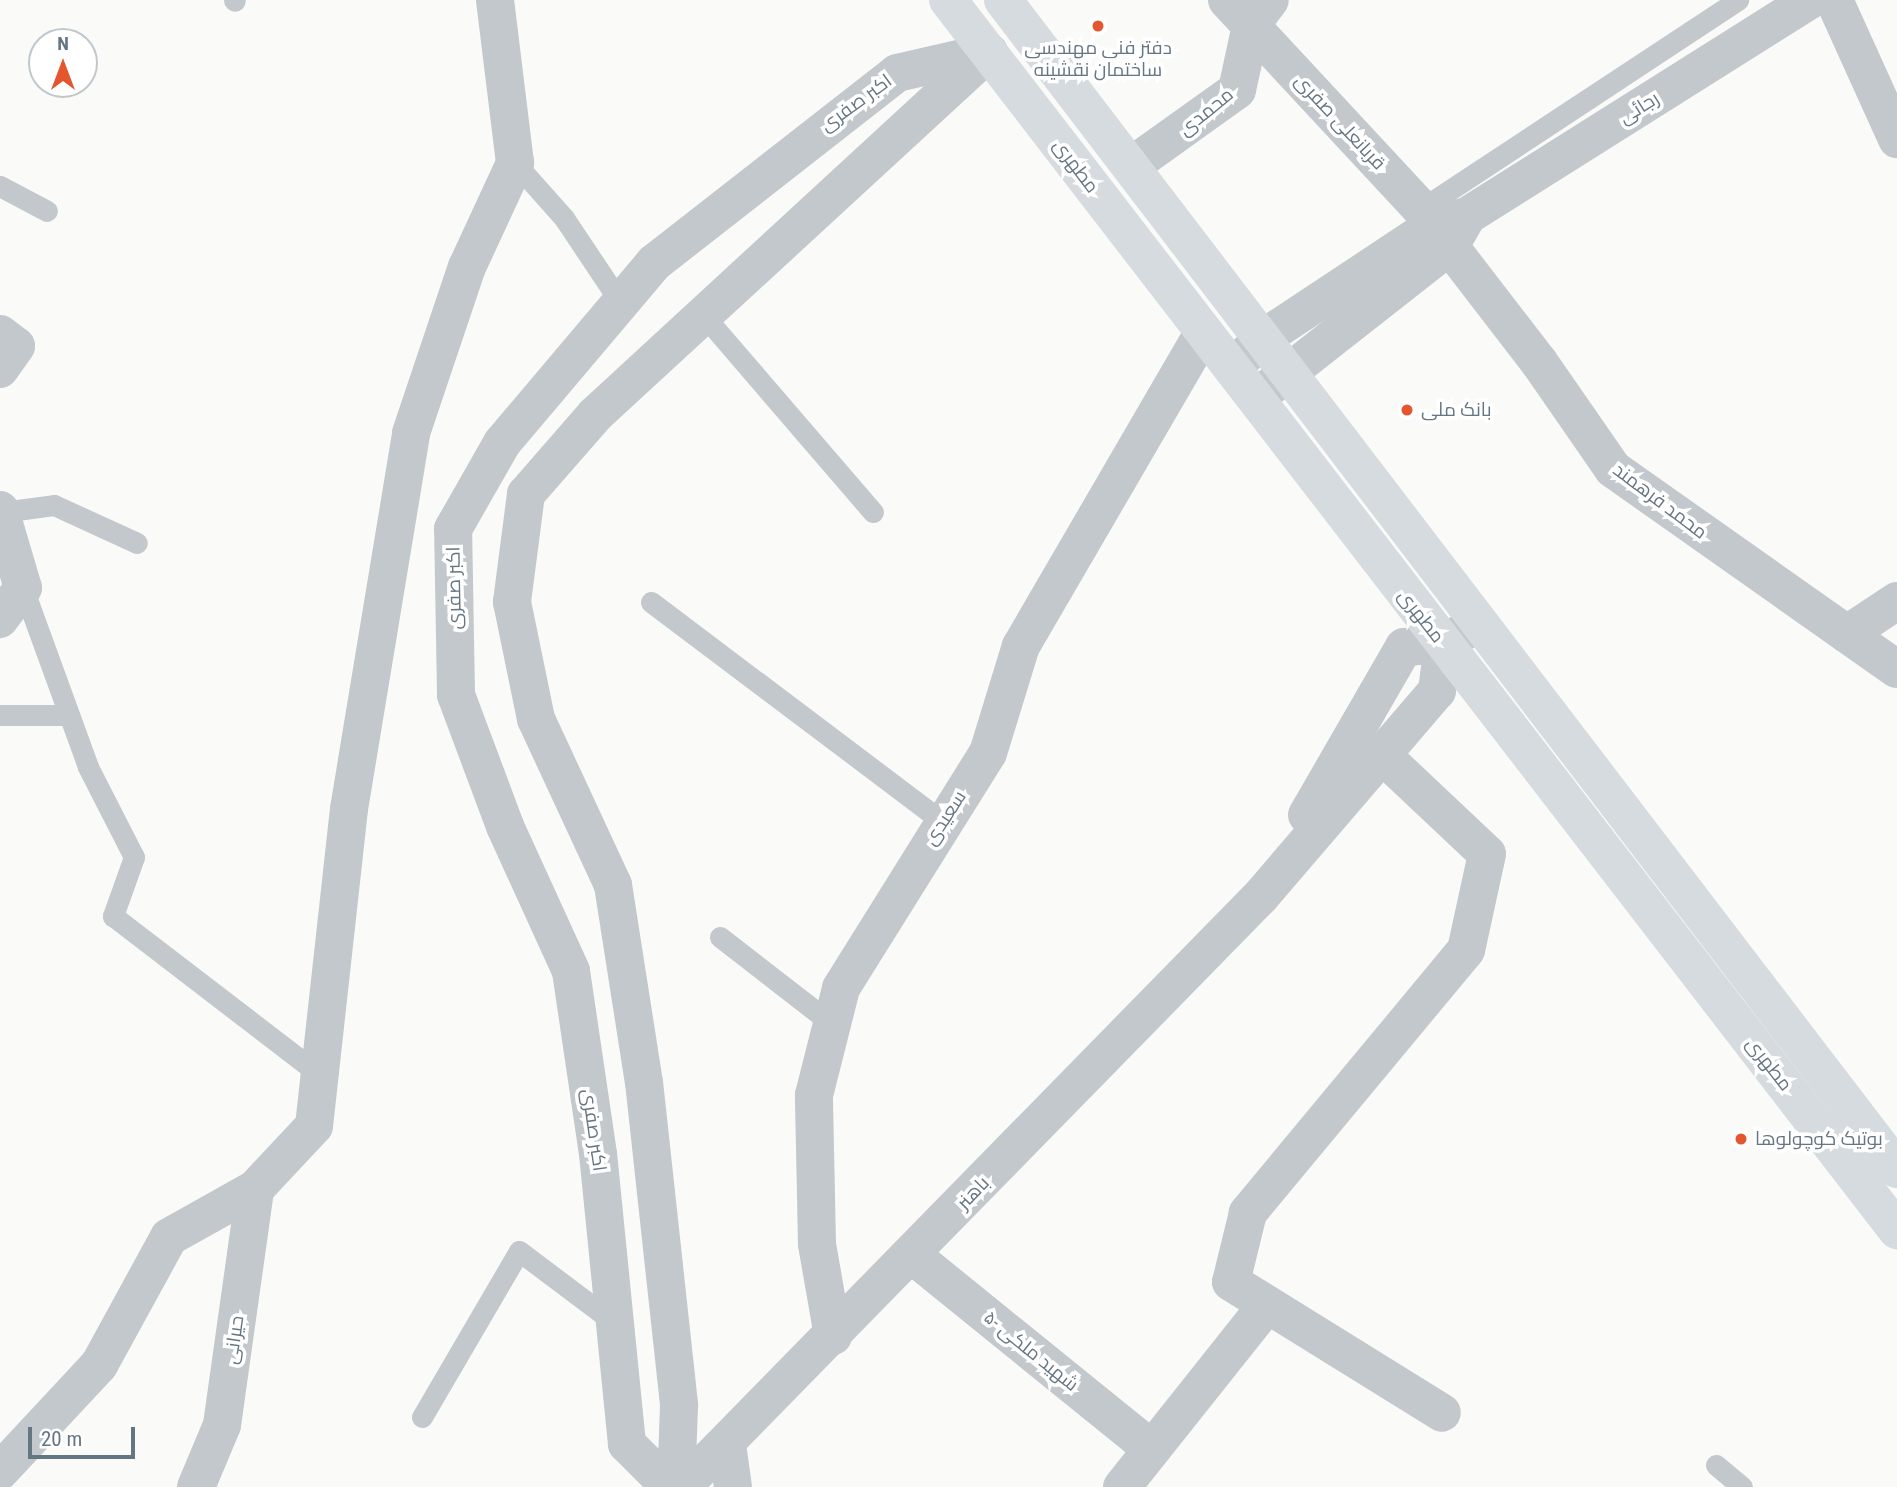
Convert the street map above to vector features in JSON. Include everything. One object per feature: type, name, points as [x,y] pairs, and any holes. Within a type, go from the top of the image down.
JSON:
[{"type":"main road","name":"مطهری","points":[[948,0],[1897,1230]]},
{"type":"main road","name":"مطهری","points":[[1013,13],[1265,337],[1479,623],[1897,1169]]},
{"type":"main road","points":[[989,52],[1013,13]]},
{"type":"street","points":[[0,1471],[99,1365],[169,1237],[255,1189],[314,1126],[349,809],[411,433],[467,267],[515,163],[495,0]]},
{"type":"street","points":[[1808,2],[1897,139]]},
{"type":"street","name":"رجائی","points":[[1443,224],[1808,2]]},
{"type":"street","name":"قربانعلی صفری","points":[[1250,8],[1443,224]]},
{"type":"street","name":"محمدی","points":[[1131,166],[1237,90],[1250,8]]},
{"type":"street","points":[[676,1487],[677,1393],[644,1082],[613,885],[536,719],[512,602],[526,495],[596,415],[706,318],[989,52]]},
{"type":"street","name":"اکبر صفری","points":[[670,1487],[627,1444],[598,1154],[571,971],[505,826],[456,695],[453,529],[502,443],[620,302],[665,255],[897,73],[989,52]]},
{"type":"street","points":[[1231,369],[1265,337],[1443,224]]},
{"type":"street","points":[[1254,400],[1290,370],[1443,224]]},
{"type":"street","name":"محمد فرهمند","points":[[1443,224],[1613,470],[1897,669]]},
{"type":"street","name":"سعیدی","points":[[833,1336],[817,1244],[814,1096],[841,988],[988,753],[1021,646],[1203,333]]},
{"type":"street","points":[[0,334],[16,346],[0,369]]},
{"type":"street","points":[[0,619],[23,588],[1,511]]},
{"type":"street","points":[[1847,634],[1897,601]]},
{"type":"street","points":[[1261,895],[1404,647],[1443,644],[1479,623]]},
{"type":"street","points":[[1261,895],[1437,691],[1443,644]]},
{"type":"street","points":[[1382,755],[1487,854],[1466,950],[1248,1213],[1231,1282],[1442,1413]]},
{"type":"street","name":"باهنر","points":[[682,1487],[833,1336],[1261,895]]},
{"type":"street","name":"حیرانی","points":[[196,1487],[222,1425],[255,1189]]},
{"type":"street","name":"۵- شهید ملکی","points":[[912,1255],[1150,1448]]},
{"type":"street","points":[[1122,1487],[1150,1448],[1267,1305]]},
{"type":"street","points":[[726,1444],[733,1487]]},
{"type":"lane","points":[[1443,224],[1738,0]]},
{"type":"lane","points":[[515,163],[564,218],[620,302]]},
{"type":"lane","points":[[0,186],[47,211]]},
{"type":"lane","points":[[706,318],[873,512]]},
{"type":"lane","points":[[1,511],[54,505],[137,543]]},
{"type":"lane","points":[[23,588],[88,767],[134,857],[113,916],[320,1075]]},
{"type":"lane","points":[[651,602],[943,822]]},
{"type":"lane","points":[[0,715],[69,715]]},
{"type":"lane","points":[[720,937],[832,1024]]},
{"type":"lane","points":[[422,1417],[519,1251],[615,1323]]},
{"type":"lane","points":[[1716,1465],[1742,1487]]},
{"type":"place","name":"دفتر فنی مهندسی ساختمان نقشینه","points":[[1098,26]]},
{"type":"place","name":"بانک ملی","points":[[1407,410]]},
{"type":"place","name":"بوتیک کوچولوها","points":[[1741,1139]]}]
